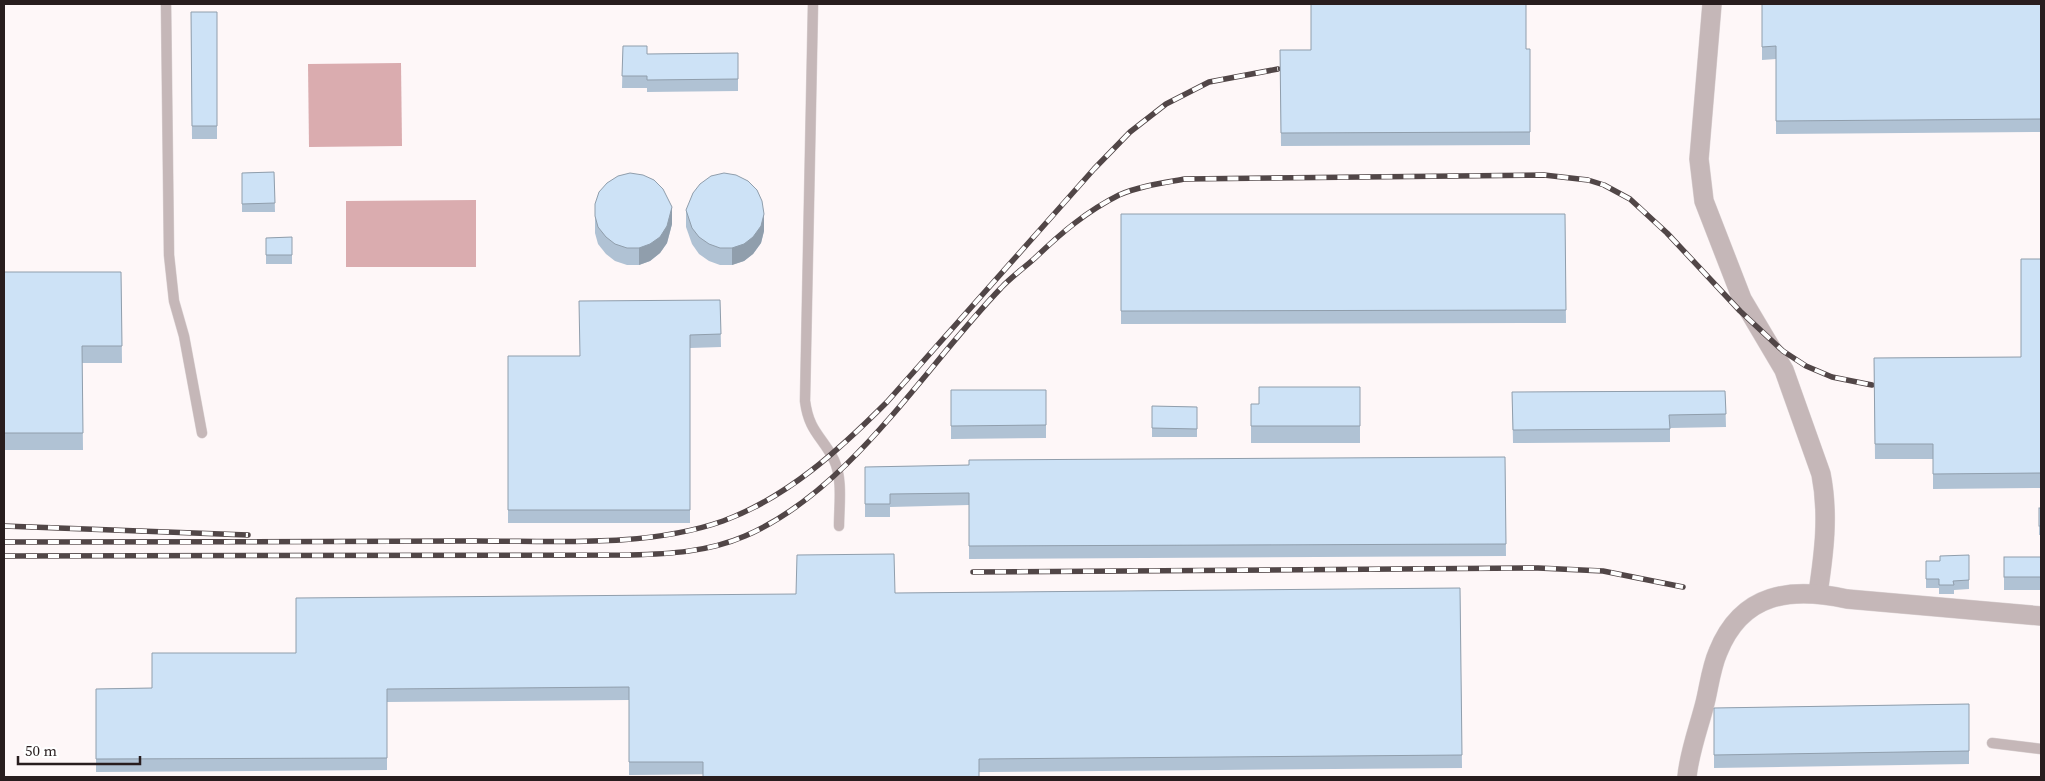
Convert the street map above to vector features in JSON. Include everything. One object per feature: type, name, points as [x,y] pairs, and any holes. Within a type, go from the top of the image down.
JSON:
[{"type":"street","points":[[1712,4],[1699,176],[1704,202],[1742,299],[1784,370],[1821,474],[1826,526],[1818,593]]},
{"type":"street","points":[[1687,777],[1717,654],[1734,623],[1747,610],[1775,597],[1794,593],[1818,593],[1847,599],[2041,616]]},
{"type":"lane","points":[[166,4],[169,255],[174,301],[184,336],[202,432]]},
{"type":"lane","points":[[813,4],[805,401],[810,426],[835,462],[839,483],[839,526]]},
{"type":"lane","points":[[1992,743],[2041,749]]},
{"type":"shaded area","points":[[401,63],[402,146],[309,147],[308,64]]},
{"type":"shaded area","points":[[476,200],[476,267],[346,267],[346,201]]},
{"type":"building","points":[[1311,4],[1526,4],[1526,49],[1530,49],[1530,132],[1281,133],[1280,50],[1311,50]]},
{"type":"building","points":[[1762,4],[2041,4],[2041,119],[1776,121],[1776,46],[1762,47]]},
{"type":"building","points":[[191,12],[217,12],[217,126],[192,126]]},
{"type":"building","points":[[623,46],[647,46],[647,54],[738,53],[738,79],[647,80],[647,76],[622,76]]},
{"type":"building","points":[[274,172],[275,203],[242,204],[242,173]]},
{"type":"building","points":[[630,173],[643,175],[654,180],[663,189],[672,207],[667,226],[660,237],[650,244],[639,248],[627,248],[615,244],[598,227],[595,216],[595,204],[599,192],[607,183],[618,176]]},
{"type":"building","points":[[724,173],[736,175],[748,181],[757,190],[762,201],[764,214],[761,226],[753,237],[744,244],[732,248],[720,248],[709,244],[699,237],[692,228],[686,210],[693,193],[700,184],[711,176]]},
{"type":"building","points":[[1121,214],[1565,214],[1566,310],[1121,311]]},
{"type":"building","points":[[292,237],[292,255],[266,255],[266,238]]},
{"type":"building","points":[[2021,259],[2041,259],[2041,473],[1933,474],[1933,444],[1875,444],[1874,358],[2021,357]]},
{"type":"building","points":[[4,272],[121,272],[122,346],[82,346],[83,433],[4,433]]},
{"type":"building","points":[[720,300],[721,334],[690,335],[690,510],[508,510],[508,356],[580,356],[579,301]]},
{"type":"building","points":[[1259,387],[1360,387],[1360,426],[1251,426],[1251,404],[1259,404]]},
{"type":"building","points":[[951,390],[1046,390],[1046,425],[951,426]]},
{"type":"building","points":[[1725,391],[1726,414],[1669,415],[1670,429],[1513,430],[1512,392]]},
{"type":"building","points":[[1152,406],[1197,407],[1197,429],[1152,428]]},
{"type":"building","points":[[1505,457],[1506,544],[969,546],[969,493],[890,494],[890,504],[865,504],[865,467],[969,465],[969,460]]},
{"type":"building","points":[[2039,508],[2041,508],[2041,526],[2039,526]]},
{"type":"building","points":[[894,554],[895,593],[1460,588],[1462,755],[979,759],[979,777],[703,777],[703,762],[629,762],[629,687],[387,689],[387,758],[96,759],[96,689],[152,688],[152,653],[296,653],[296,598],[796,594],[797,555]]},
{"type":"building","points":[[1969,555],[1969,580],[1953,581],[1954,585],[1939,585],[1939,579],[1926,579],[1926,561],[1940,561],[1940,556]]},
{"type":"building","points":[[2004,557],[2041,557],[2041,577],[2004,577]]},
{"type":"building","points":[[1969,704],[1969,751],[1714,755],[1714,708]]},
{"type":"railway","points":[[4,542],[562,542],[661,536],[723,521],[747,511],[791,485],[811,471],[869,420],[1094,169],[1130,132],[1166,104],[1209,82],[1278,69]]},
{"type":"railway","points":[[4,556],[630,555],[659,554],[717,546],[745,536],[783,516],[818,490],[852,459],[883,426],[1001,288],[1075,223],[1119,195],[1143,187],[1185,179],[1544,175],[1588,180],[1604,185],[1630,199],[1667,233],[1740,311],[1783,351],[1806,366],[1832,377],[1872,385]]},
{"type":"railway","points":[[4,526],[248,535]]},
{"type":"railway","points":[[973,572],[1538,568],[1603,571],[1683,587]]}]
